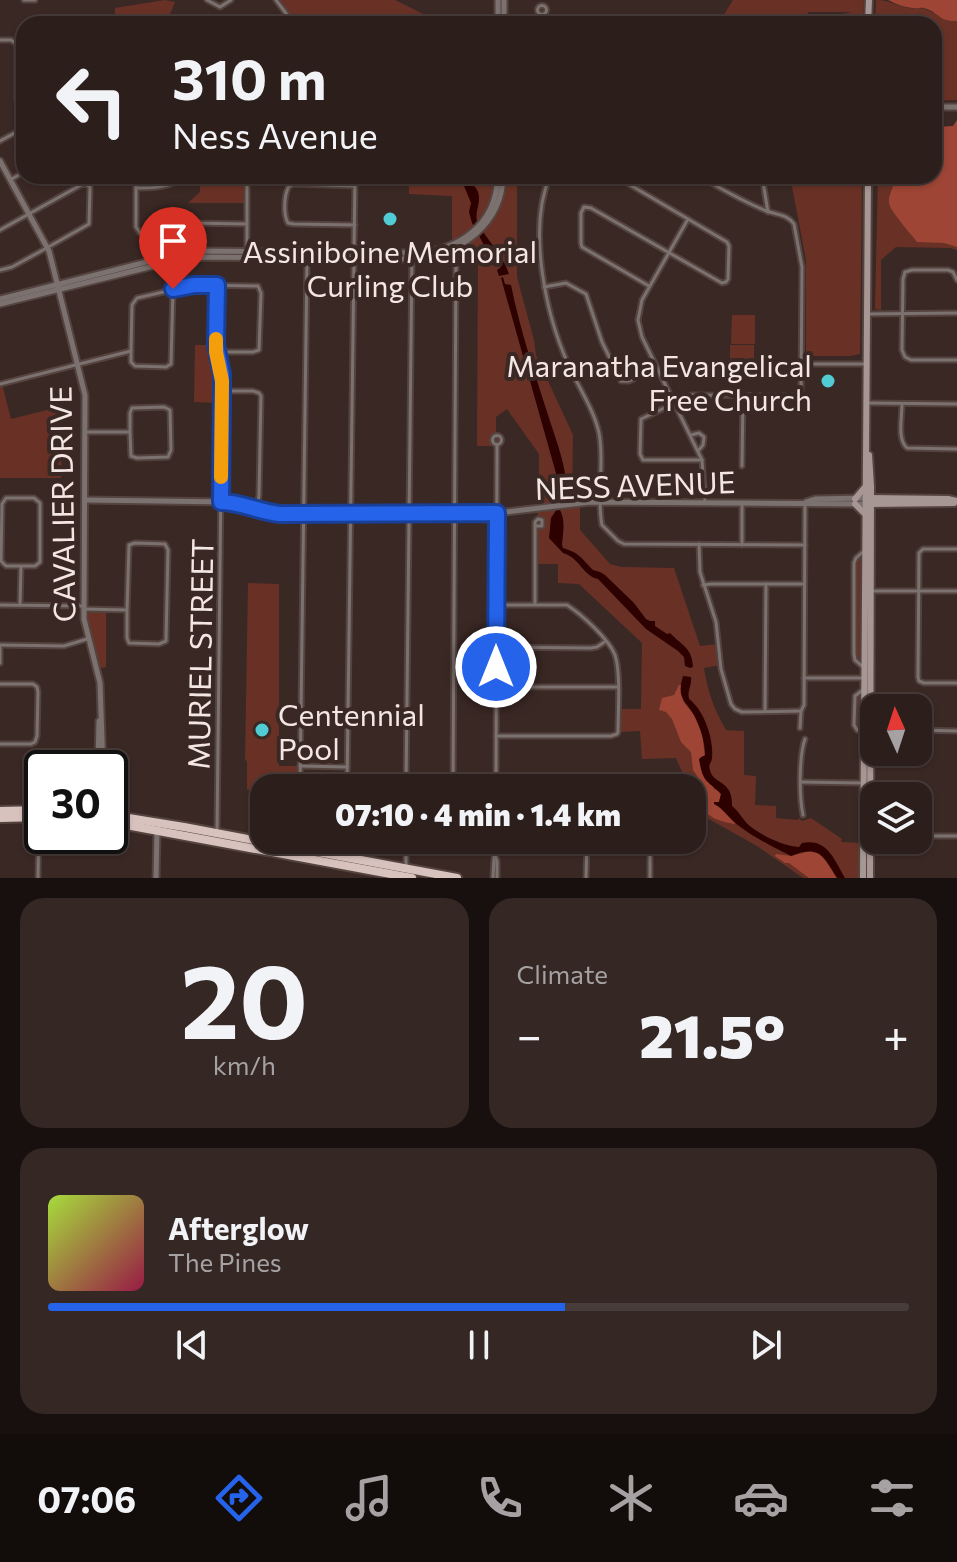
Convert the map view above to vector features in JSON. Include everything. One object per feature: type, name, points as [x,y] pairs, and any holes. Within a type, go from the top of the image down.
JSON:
[{"type":"highway","points":[[0,811],[24,813]]},
{"type":"highway","points":[[0,818],[24,816]]},
{"type":"highway","points":[[128,819],[412,878]]},
{"type":"highway","points":[[128,824],[250,837]]},
{"type":"highway","points":[[335,854],[364,869],[406,868],[429,875],[457,878]]},
{"type":"main road","points":[[868,184],[868,694]]},
{"type":"main road","points":[[868,486],[883,498]]},
{"type":"main road","points":[[865,514],[855,501],[868,486]]},
{"type":"main road","name":"NESS AVENUE","points":[[868,501],[883,498],[948,499],[957,502]]},
{"type":"main road","points":[[865,694],[868,591],[865,514],[868,501]]},
{"type":"main road","name":"NESS AVENUE","points":[[868,501],[957,502]]},
{"type":"main road","points":[[863,878],[865,854]]},
{"type":"main road","points":[[867,854],[870,878]]},
{"type":"street","points":[[24,0],[35,0]]},
{"type":"street","points":[[207,0],[220,7],[231,0]]},
{"type":"street","name":"CAVALIER DRIVE","points":[[0,161],[47,248],[86,400],[83,607],[100,683],[99,750]]},
{"type":"street","points":[[10,180],[16,177]]},
{"type":"street","points":[[136,184],[136,227],[140,233],[189,223],[247,224]]},
{"type":"street","points":[[136,188],[171,184]]},
{"type":"street","points":[[247,184],[247,254]]},
{"type":"street","points":[[0,302],[178,253],[412,256],[450,248],[472,235],[495,211],[500,199],[500,184]]},
{"type":"street","points":[[547,184],[541,210],[544,287],[564,355],[599,433],[601,523],[621,543],[805,545]]},
{"type":"street","points":[[629,184],[729,246],[728,279],[722,283],[589,207],[584,207],[581,210],[582,247],[649,286]]},
{"type":"street","points":[[702,460],[647,460],[641,457],[641,419],[692,395],[799,395],[802,389],[802,267],[794,224],[787,216],[768,212],[713,184]]},
{"type":"street","points":[[763,184],[768,212]]},
{"type":"street","points":[[0,230],[81,185],[90,187],[89,224],[12,267],[0,270]]},
{"type":"street","points":[[347,774],[355,225],[355,186],[289,186],[286,191],[285,217],[291,224],[355,225]]},
{"type":"street","points":[[688,219],[649,286],[640,305],[638,320],[642,337],[702,460],[705,502]]},
{"type":"street","points":[[450,248],[456,262],[453,774]]},
{"type":"street","points":[[300,774],[307,255]]},
{"type":"street","points":[[406,774],[412,256]]},
{"type":"street","points":[[957,280],[951,270],[907,271],[903,277],[902,314],[902,350],[905,357],[911,360],[957,360]]},
{"type":"street","points":[[544,287],[566,283],[586,294],[602,342],[621,381],[629,381],[657,368]]},
{"type":"street","points":[[173,289],[171,364],[166,367],[135,366],[131,362],[133,301],[137,298],[173,289],[194,285],[258,286],[261,291],[259,350],[216,352]]},
{"type":"street","name":"MURIEL STREET","points":[[217,285],[216,352],[222,374],[217,833]]},
{"type":"street","points":[[867,314],[957,313]]},
{"type":"street","points":[[0,384],[131,351]]},
{"type":"street","points":[[801,364],[866,364]]},
{"type":"street","points":[[222,391],[253,391],[261,396],[257,509]]},
{"type":"street","points":[[742,466],[743,395]]},
{"type":"street","points":[[866,403],[957,404]]},
{"type":"street","points":[[902,404],[901,441],[904,447],[957,449]]},
{"type":"street","points":[[167,407],[171,414],[170,455],[165,459],[133,457],[130,454],[130,432],[132,408],[167,407]]},
{"type":"street","points":[[86,432],[130,432]]},
{"type":"street","points":[[691,435],[702,434],[703,445],[698,451]]},
{"type":"street","points":[[496,774],[497,445]]},
{"type":"street","points":[[6,498],[34,498],[40,503],[40,562],[34,567],[21,566],[5,566],[1,561],[2,504],[6,498]]},
{"type":"street","name":"NESS AVENUE","points":[[85,500],[221,502],[271,513],[304,514],[497,513],[600,502],[868,501]]},
{"type":"street","points":[[742,502],[742,545]]},
{"type":"street","points":[[800,728],[804,705],[805,502]]},
{"type":"street","points":[[535,605],[536,526]]},
{"type":"street","points":[[135,543],[165,544],[168,550],[166,641],[159,644],[129,643],[127,610],[128,547],[135,543]]},
{"type":"street","points":[[699,544],[699,566],[716,622],[721,669],[731,704],[738,711],[801,711]]},
{"type":"street","points":[[957,549],[927,549],[919,555],[918,680],[924,683],[957,683]]},
{"type":"street","points":[[864,666],[855,660],[854,563],[865,550]]},
{"type":"street","points":[[20,605],[21,566]]},
{"type":"street","points":[[765,711],[766,584]]},
{"type":"street","points":[[703,585],[804,584]]},
{"type":"street","points":[[868,591],[957,591]]},
{"type":"street","points":[[0,605],[127,610]]},
{"type":"street","points":[[496,736],[615,735],[618,732],[616,658],[606,641],[567,605],[497,605]]},
{"type":"street","points":[[0,663],[0,645],[64,646],[88,639]]},
{"type":"street","points":[[496,647],[591,648],[606,641]]},
{"type":"street","points":[[804,678],[867,678]]},
{"type":"street","points":[[0,684],[33,684],[38,692],[35,742],[0,744]]},
{"type":"street","points":[[496,687],[617,687]]},
{"type":"street","points":[[932,730],[957,731]]},
{"type":"street","points":[[803,815],[801,749],[805,739]]},
{"type":"street","points":[[300,766],[347,767]]},
{"type":"street","points":[[801,782],[860,783]]},
{"type":"street","points":[[156,878],[157,826]]},
{"type":"street","points":[[932,836],[957,836]]},
{"type":"street","points":[[38,878],[39,854]]},
{"type":"street","points":[[406,854],[406,868]]},
{"type":"street","points":[[495,854],[495,878]]},
{"type":"street","points":[[586,878],[587,854]]},
{"type":"street","points":[[650,854],[650,878]]},
{"type":"shaded area","points":[[165,0],[175,2],[169,16],[115,16],[115,8]]},
{"type":"shaded area","points":[[276,0],[395,0],[427,16],[288,16]]},
{"type":"shaded area","points":[[733,0],[864,0],[863,15],[836,16],[852,12],[808,12],[808,16],[723,16]]},
{"type":"shaded area","points":[[876,0],[925,9],[939,16],[875,16]]},
{"type":"shaded area","points":[[888,0],[957,0],[957,21],[943,19],[924,8]]},
{"type":"shaded area","points":[[942,18],[957,21],[957,100],[942,101]]},
{"type":"shaded area","points":[[957,120],[957,247],[917,242],[890,207],[894,184],[942,184],[942,127],[953,126]]},
{"type":"shaded area","points":[[200,184],[247,184],[247,203],[188,203],[200,192]]},
{"type":"shaded area","points":[[409,184],[496,184],[483,216],[452,242],[452,196],[409,194]]},
{"type":"shaded area","points":[[463,184],[472,184],[477,190],[478,224],[509,274],[499,276],[497,270],[501,267],[472,223],[469,212],[471,203]]},
{"type":"shaded area","points":[[504,184],[517,184],[517,277],[536,355],[573,435],[572,503],[580,502],[580,530],[610,564],[674,568],[700,646],[719,644],[721,665],[704,668],[707,685],[726,730],[744,731],[744,775],[756,776],[755,805],[776,806],[776,818],[799,818],[802,821],[811,818],[842,839],[841,842],[860,843],[861,878],[803,878],[757,846],[706,817],[706,774],[683,774],[676,758],[642,759],[640,731],[618,732],[618,709],[641,709],[642,643],[579,584],[558,583],[558,564],[535,564],[535,522],[538,514],[534,511],[539,507],[539,454],[507,409],[496,417],[496,435],[501,438],[500,444],[477,446],[478,258],[461,247],[487,226],[501,199]]},
{"type":"shaded area","points":[[792,184],[862,184],[860,354],[806,356],[806,260]]},
{"type":"shaded area","points":[[878,184],[894,184],[892,208],[915,239],[957,223],[957,250],[896,247],[881,260],[881,310],[875,309]]},
{"type":"shaded area","points":[[503,277],[505,284],[511,285],[566,477],[566,488],[559,508],[563,522],[563,548],[577,554],[593,570],[605,575],[646,619],[655,621],[655,626],[670,633],[691,655],[693,667],[685,666],[684,657],[678,651],[646,629],[598,579],[588,574],[549,538],[551,518],[559,499],[559,484]]},
{"type":"shaded area","points":[[732,315],[755,315],[755,344],[731,344]]},
{"type":"shaded area","points":[[195,345],[216,345],[221,368],[222,403],[194,402]]},
{"type":"shaded area","points":[[730,345],[754,345],[754,375],[730,375]]},
{"type":"shaded area","points":[[0,384],[11,419],[63,406],[61,478],[0,478]]},
{"type":"shaded area","points":[[871,545],[870,694],[860,694],[860,729],[854,727],[855,696],[864,689],[864,667],[855,660],[856,558]]},
{"type":"shaded area","points":[[248,583],[279,584],[279,766],[300,766],[300,774],[250,774],[250,790],[247,790]]},
{"type":"shaded area","points":[[83,609],[106,609],[106,667],[97,669]]},
{"type":"shaded area","points":[[683,676],[691,677],[689,699],[699,710],[710,734],[710,770],[729,791],[732,806],[750,826],[773,840],[799,847],[802,843],[811,842],[824,847],[845,878],[837,878],[819,854],[808,852],[791,856],[764,842],[714,804],[719,802],[721,794],[702,772],[699,759],[705,755],[701,731],[681,695]]},
{"type":"shaded area","points":[[681,685],[683,701],[702,733],[705,756],[700,757],[714,789],[721,794],[718,806],[736,824],[715,819],[706,812],[706,774],[696,774],[691,752],[681,742],[672,719],[659,710],[662,698],[674,695]]},
{"type":"shaded area","points":[[863,766],[869,766],[869,782],[863,782]]},
{"type":"shaded area","points":[[810,851],[821,854],[837,878],[809,878],[775,856]]},
{"type":"slow traffic","points":[[216,339],[222,381],[221,477]]},
{"type":"place","name":"Assiniboine Memorial Curling Club","points":[[390,219]]},
{"type":"place","name":"Maranatha Evangelical Free Church","points":[[828,381]]},
{"type":"place","name":"Centennial Pool","points":[[262,730]]},
{"type":"route","points":[[173,289],[217,285],[216,352],[222,374],[221,502],[280,514],[497,513],[496,667]]}]
